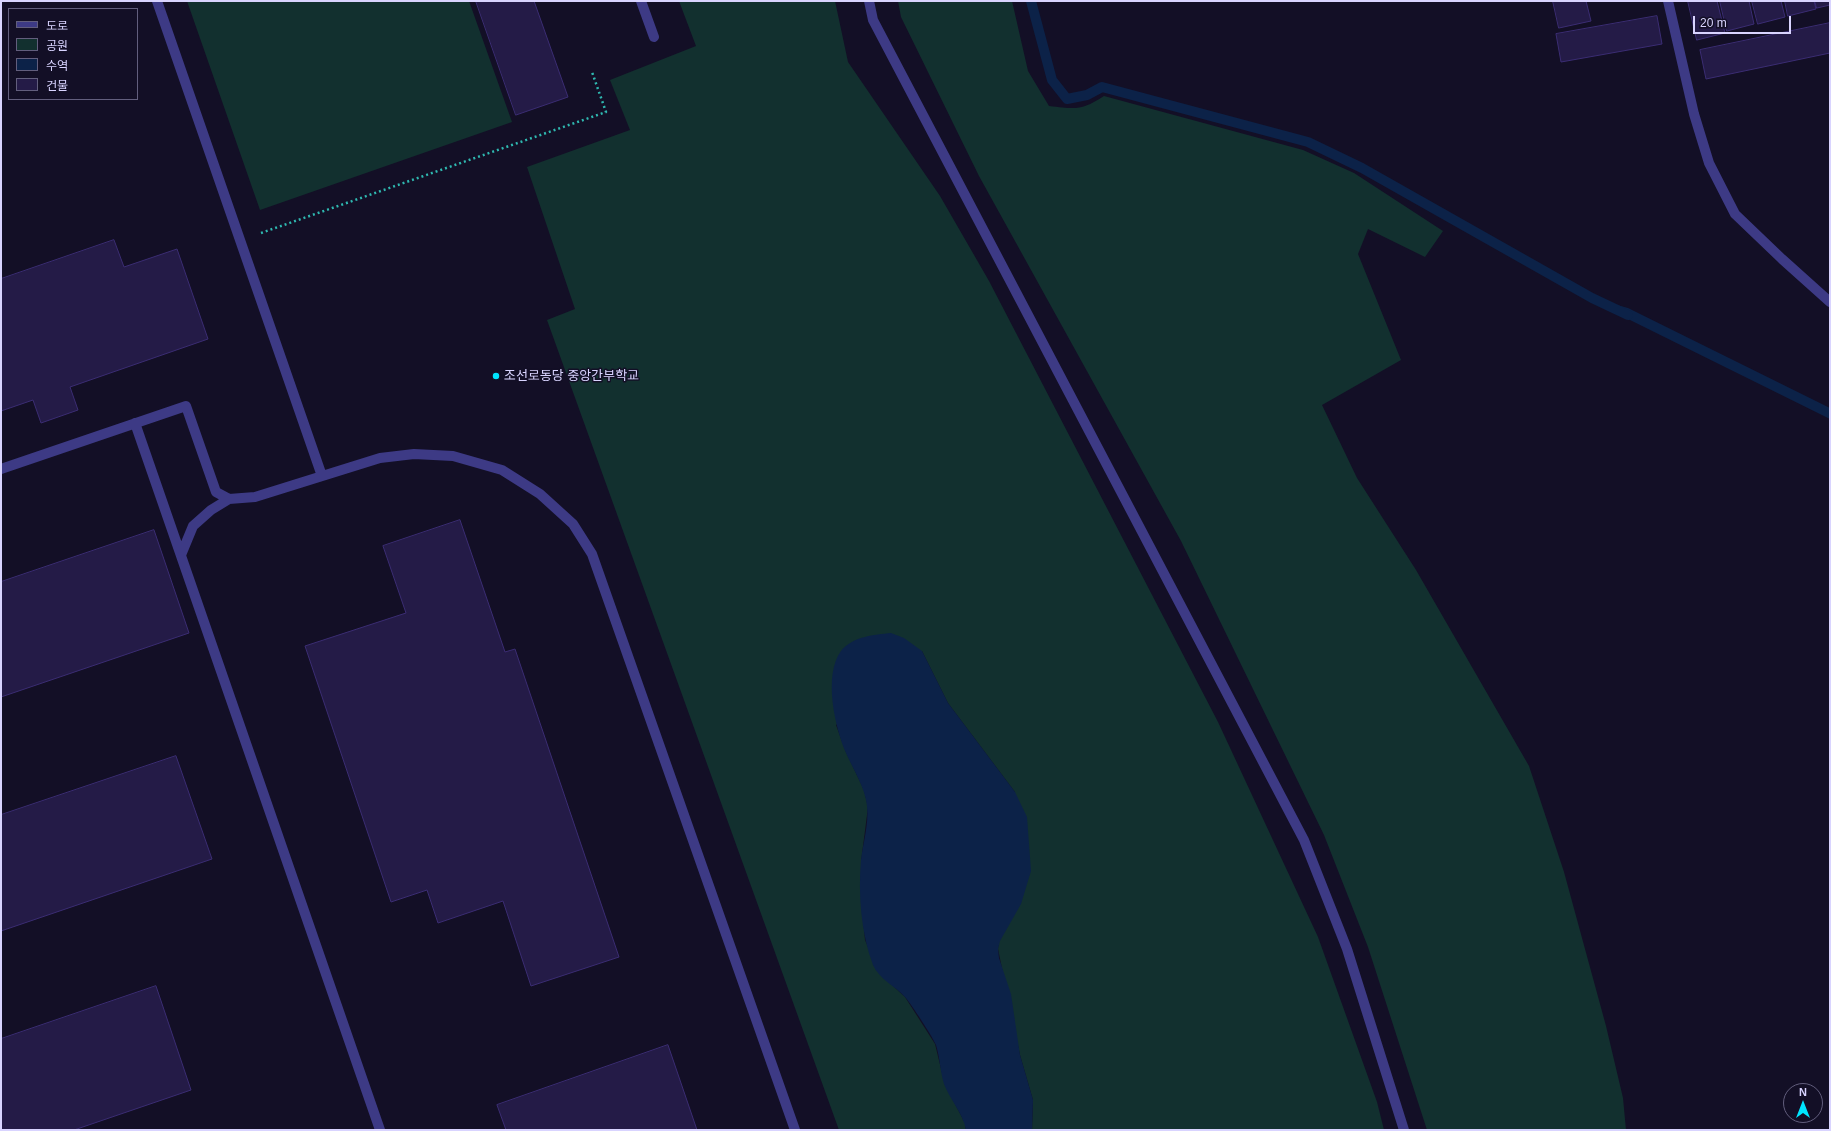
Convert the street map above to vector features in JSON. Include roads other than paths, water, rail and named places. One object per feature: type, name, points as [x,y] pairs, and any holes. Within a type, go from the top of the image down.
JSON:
[{"type":"street","points":[[157,1],[322,476]]},
{"type":"street","points":[[641,1],[654,37]]},
{"type":"street","points":[[869,1],[873,20],[1304,840],[1347,949],[1404,1130]]},
{"type":"street","points":[[1668,1],[1694,114],[1709,163],[1735,214],[1830,302]]},
{"type":"street","points":[[1,469],[186,406],[216,492],[229,499]]},
{"type":"street","points":[[135,423],[380,1130]]},
{"type":"street","points":[[181,555],[193,526],[211,510],[229,499],[255,497],[380,458],[414,454],[453,456],[502,470],[540,494],[572,524],[592,554],[601,577],[794,1130]]},
{"type":"water","points":[[1617,305],[1628,308],[1830,408],[1830,419],[1614,312]]},
{"type":"water","points":[[891,633],[904,638],[922,651],[948,703],[1015,792],[1027,817],[1031,871],[1021,904],[1000,941],[998,949],[999,958],[1011,994],[1020,1055],[1033,1100],[1032,1130],[966,1130],[962,1118],[944,1084],[934,1041],[905,997],[876,970],[869,953],[863,927],[860,900],[860,873],[866,833],[867,806],[862,786],[846,753],[838,730],[832,687],[836,661],[841,651],[846,646],[851,642],[864,637]]},
{"type":"waterway","points":[[1031,1],[1052,80],[1067,99],[1087,95],[1102,87],[1308,142],[1362,168],[1592,298],[1628,315]]},
{"type":"place","name":"조선로동당 중앙간부학교","points":[[496,376]]}]
